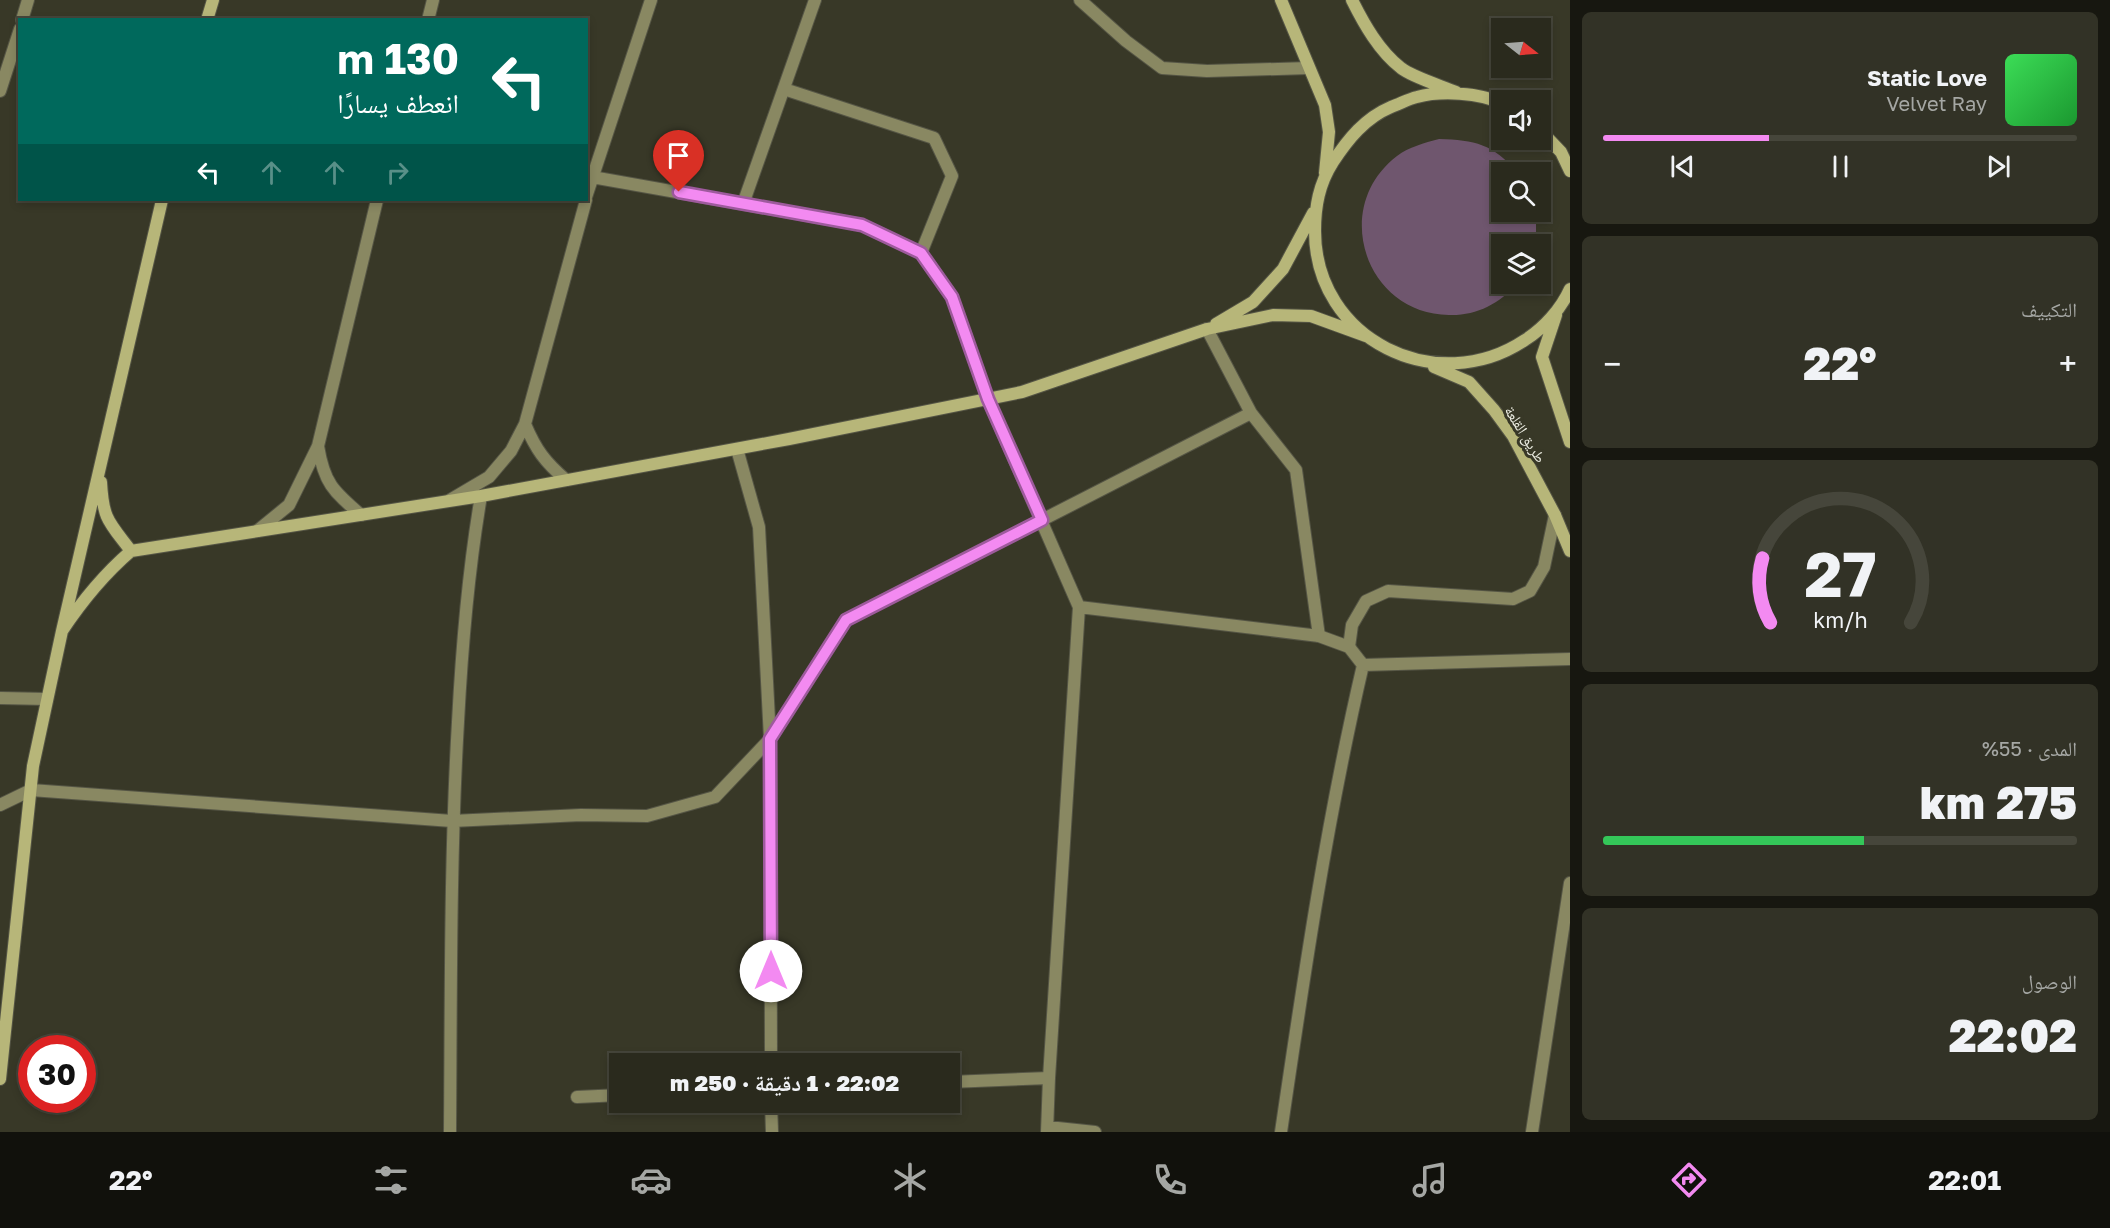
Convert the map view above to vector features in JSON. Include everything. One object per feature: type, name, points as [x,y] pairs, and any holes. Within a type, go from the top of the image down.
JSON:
[{"type":"street","points":[[23,18],[28,0]]},
{"type":"street","points":[[208,18],[213,0]]},
{"type":"street","points":[[428,18],[433,0]]},
{"type":"street","points":[[588,191],[651,0]]},
{"type":"street","points":[[744,204],[815,0]]},
{"type":"street","points":[[1080,0],[1126,41],[1162,68],[1208,71],[1309,68]]},
{"type":"street","points":[[1208,329],[1253,302],[1283,269],[1315,210],[1325,174],[1329,132],[1324,105],[1281,0]]},
{"type":"street","points":[[1353,0],[1363,22],[1383,50],[1402,69],[1458,93],[1491,101]]},
{"type":"street","points":[[0,92],[18,35]]},
{"type":"street","points":[[784,89],[934,138],[952,176],[921,253]]},
{"type":"street","points":[[1325,174],[1347,140],[1378,113],[1417,97],[1458,93]]},
{"type":"street","points":[[1551,141],[1565,154],[1570,171]]},
{"type":"street","points":[[592,177],[862,225],[921,253],[952,297],[988,399],[1079,607],[1047,1129],[1095,1132]]},
{"type":"street","points":[[0,1078],[33,766],[162,201]]},
{"type":"street","points":[[257,531],[289,505],[318,446],[377,201]]},
{"type":"street","points":[[449,501],[489,477],[511,450],[525,424],[585,201]]},
{"type":"street","points":[[1315,210],[1315,246],[1323,280],[1341,311],[1366,336]]},
{"type":"street","points":[[62,631],[83,599],[109,570],[131,551],[481,496],[737,449],[1022,392],[1208,329],[1273,315],[1311,316],[1366,336],[1394,353],[1425,363],[1454,364],[1484,360],[1502,353],[1537,332],[1557,310],[1570,289]]},
{"type":"street","points":[[1557,310],[1542,357],[1570,442]]},
{"type":"street","points":[[1208,329],[1251,413],[1296,470],[1319,636]]},
{"type":"street","name":"طريق القلعة","points":[[1425,363],[1469,382],[1494,411],[1513,436],[1555,515],[1570,550]]},
{"type":"street","points":[[0,805],[31,790],[452,821],[581,815],[646,816],[715,797],[770,739],[846,620],[1251,413]]},
{"type":"street","points":[[525,424],[534,445],[545,461],[566,480]]},
{"type":"street","points":[[318,446],[322,469],[335,492],[361,515]]},
{"type":"street","points":[[737,449],[759,527],[770,739],[771,1053]]},
{"type":"street","points":[[100,469],[102,507],[106,518],[131,551]]},
{"type":"street","points":[[450,1132],[452,821],[463,637],[471,555],[481,496]]},
{"type":"street","points":[[1348,647],[1352,625],[1366,601],[1388,591],[1514,599],[1530,591],[1544,567],[1555,515]]},
{"type":"street","points":[[1079,607],[1319,636],[1348,647],[1363,665]]},
{"type":"street","points":[[1363,665],[1570,660]]},
{"type":"street","points":[[1281,1132],[1306,958],[1339,770],[1363,665]]},
{"type":"street","points":[[0,698],[47,699]]},
{"type":"street","points":[[1532,1132],[1570,883]]},
{"type":"street","points":[[960,1082],[1049,1078]]},
{"type":"street","points":[[577,1097],[609,1096]]},
{"type":"street","points":[[771,1113],[772,1132]]},
{"type":"shaded area","points":[[1439,139],[1473,142],[1500,155],[1507,162],[1491,162],[1491,222],[1536,222],[1536,234],[1491,234],[1491,294],[1506,294],[1495,303],[1477,311],[1449,315],[1420,310],[1396,297],[1378,278],[1366,254],[1362,228],[1365,202],[1377,177],[1397,156]]},
{"type":"route","points":[[679,192],[862,225],[921,253],[952,297],[988,399],[1042,520],[846,620],[770,739],[771,971]]}]
